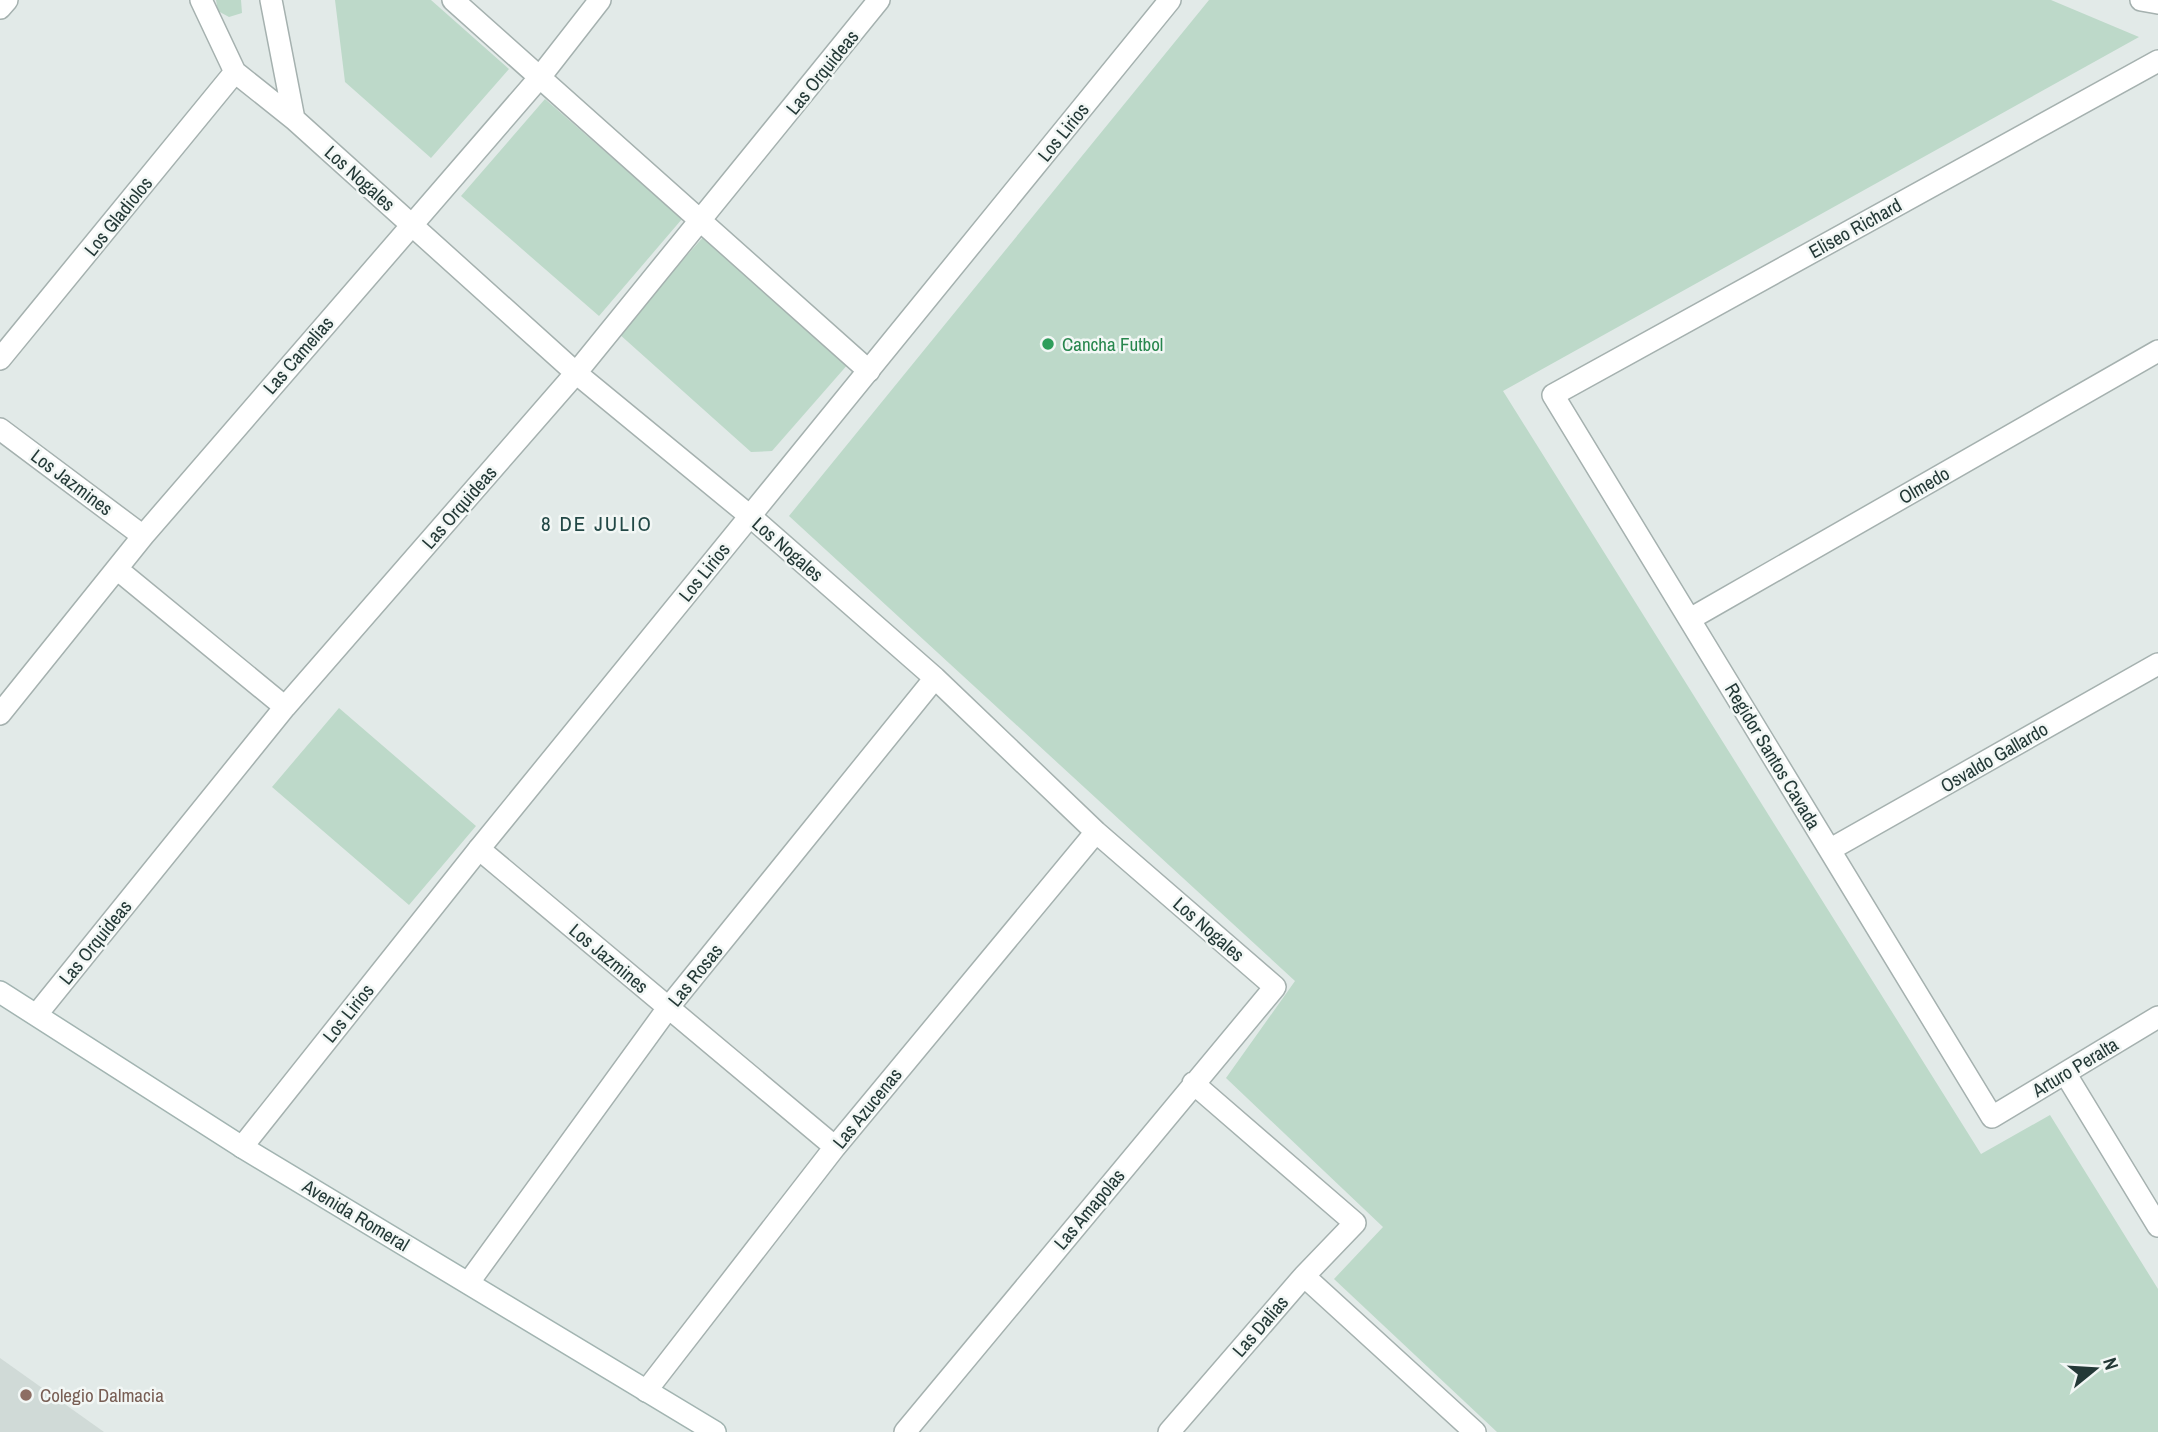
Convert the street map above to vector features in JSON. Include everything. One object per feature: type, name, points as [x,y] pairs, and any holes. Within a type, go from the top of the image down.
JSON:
[{"type":"street","points":[[0,8],[7,0]]},
{"type":"street","name":"Los Nogales","points":[[201,0],[235,72],[294,120],[576,373],[750,516],[935,678],[1096,832],[1275,987]]},
{"type":"street","points":[[271,0],[294,120]]},
{"type":"street","points":[[453,0],[869,371]]},
{"type":"street","name":"Las Camelias","points":[[0,713],[143,536],[540,78],[600,0]]},
{"type":"street","name":"Las Orquideas","points":[[37,1014],[285,707],[576,373],[879,0]]},
{"type":"street","name":"Los Lirios","points":[[242,1147],[479,849],[1170,0]]},
{"type":"street","points":[[2141,0],[2158,3]]},
{"type":"street","name":"Eliseo Richard","points":[[1553,396],[2158,61]]},
{"type":"street","name":"Los Gladiolos","points":[[4,347],[235,72]]},
{"type":"street","name":"Olmedo","points":[[1690,620],[2158,351]]},
{"type":"street","name":"Regidor Santos Cavada","points":[[1553,396],[1992,1117]]},
{"type":"street","name":"Los Jazmines","points":[[0,429],[143,536]]},
{"type":"street","points":[[117,569],[285,707]]},
{"type":"street","name":"Osvaldo Gallardo","points":[[1831,849],[2158,664]]},
{"type":"street","name":"Las Rosas","points":[[468,1282],[668,1008],[935,678]]},
{"type":"street","name":"Las Azucenas","points":[[646,1391],[835,1147],[1096,832]]},
{"type":"street","name":"Los Jazmines","points":[[479,849],[835,1147]]},
{"type":"street","name":"Las Amapolas","points":[[905,1432],[1275,987]]},
{"type":"street","name":"Avenida Romeral","points":[[0,992],[242,1147],[715,1432]]},
{"type":"street","name":"Arturo Peralta","points":[[1992,1117],[2158,1017]]},
{"type":"street","points":[[2065,1073],[2158,1226]]},
{"type":"street","name":"Las Dalias","points":[[1169,1432],[1304,1276],[1355,1223],[1193,1083]]},
{"type":"street","points":[[1304,1276],[1470,1430]]},
{"type":"shaded area","name":"Colegio Dalmacia","points":[[0,1358],[104,1432],[0,1432]]},
{"type":"green space","points":[[216,0],[241,0],[242,13],[229,17],[218,11]]},
{"type":"green space","points":[[335,0],[431,0],[509,69],[431,158],[345,82]]},
{"type":"green space","points":[[1209,0],[2051,0],[2139,37],[1503,391],[1981,1154],[2050,1115],[2158,1289],[2158,1432],[1497,1432],[1334,1279],[1383,1227],[1226,1078],[1295,981],[789,516]]},
{"type":"green space","points":[[545,99],[682,219],[599,316],[461,196]]},
{"type":"green space","points":[[705,235],[849,363],[772,451],[751,452],[618,333]]},
{"type":"green space","points":[[339,708],[476,826],[409,905],[272,787]]},
{"type":"place","name":"Cancha Futbol","points":[[1048,344]]},
{"type":"place","name":"Colegio Dalmacia","points":[[26,1395]]},
{"type":"district","name":"8 DE JULIO","points":[[597,523]]}]
